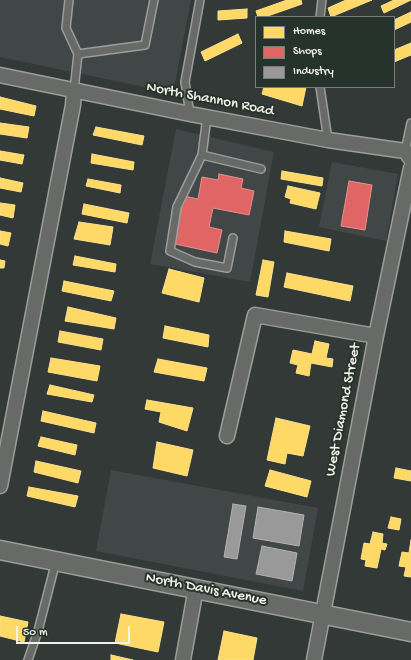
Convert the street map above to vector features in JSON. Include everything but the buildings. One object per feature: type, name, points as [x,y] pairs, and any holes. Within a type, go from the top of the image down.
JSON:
[{"type":"street","name":"North Shannon Road","points":[[0,75],[190,114],[409,154]]},
{"type":"street","points":[[0,486],[72,109],[74,90]]},
{"type":"street","name":"West Diamond Street","points":[[314,660],[376,336],[411,168]]},
{"type":"street","points":[[227,436],[255,315],[376,336]]},
{"type":"street","name":"North Davis Avenue","points":[[0,550],[323,613],[411,632]]},
{"type":"street","points":[[183,660],[196,588]]},
{"type":"lane","points":[[69,0],[66,28],[78,54],[74,90]]},
{"type":"lane","points":[[78,54],[145,45],[154,0]]},
{"type":"lane","points":[[190,114],[186,82],[200,0]]},
{"type":"lane","points":[[320,16],[322,0]]},
{"type":"lane","points":[[320,88],[328,140]]},
{"type":"lane","points":[[207,117],[202,155],[177,207],[170,251],[195,262],[227,268],[233,238]]},
{"type":"lane","points":[[409,154],[411,122]]},
{"type":"lane","points":[[202,155],[261,169]]},
{"type":"lane","points":[[28,660],[38,630],[56,561]]},
{"type":"shaded area","points":[[0,0],[191,0],[173,93],[0,57]]},
{"type":"shaded area","points":[[176,129],[274,152],[250,282],[150,264]]},
{"type":"shaded area","points":[[332,162],[398,174],[386,241],[319,227]]},
{"type":"shaded area","points":[[111,470],[318,508],[303,591],[96,551]]}]
